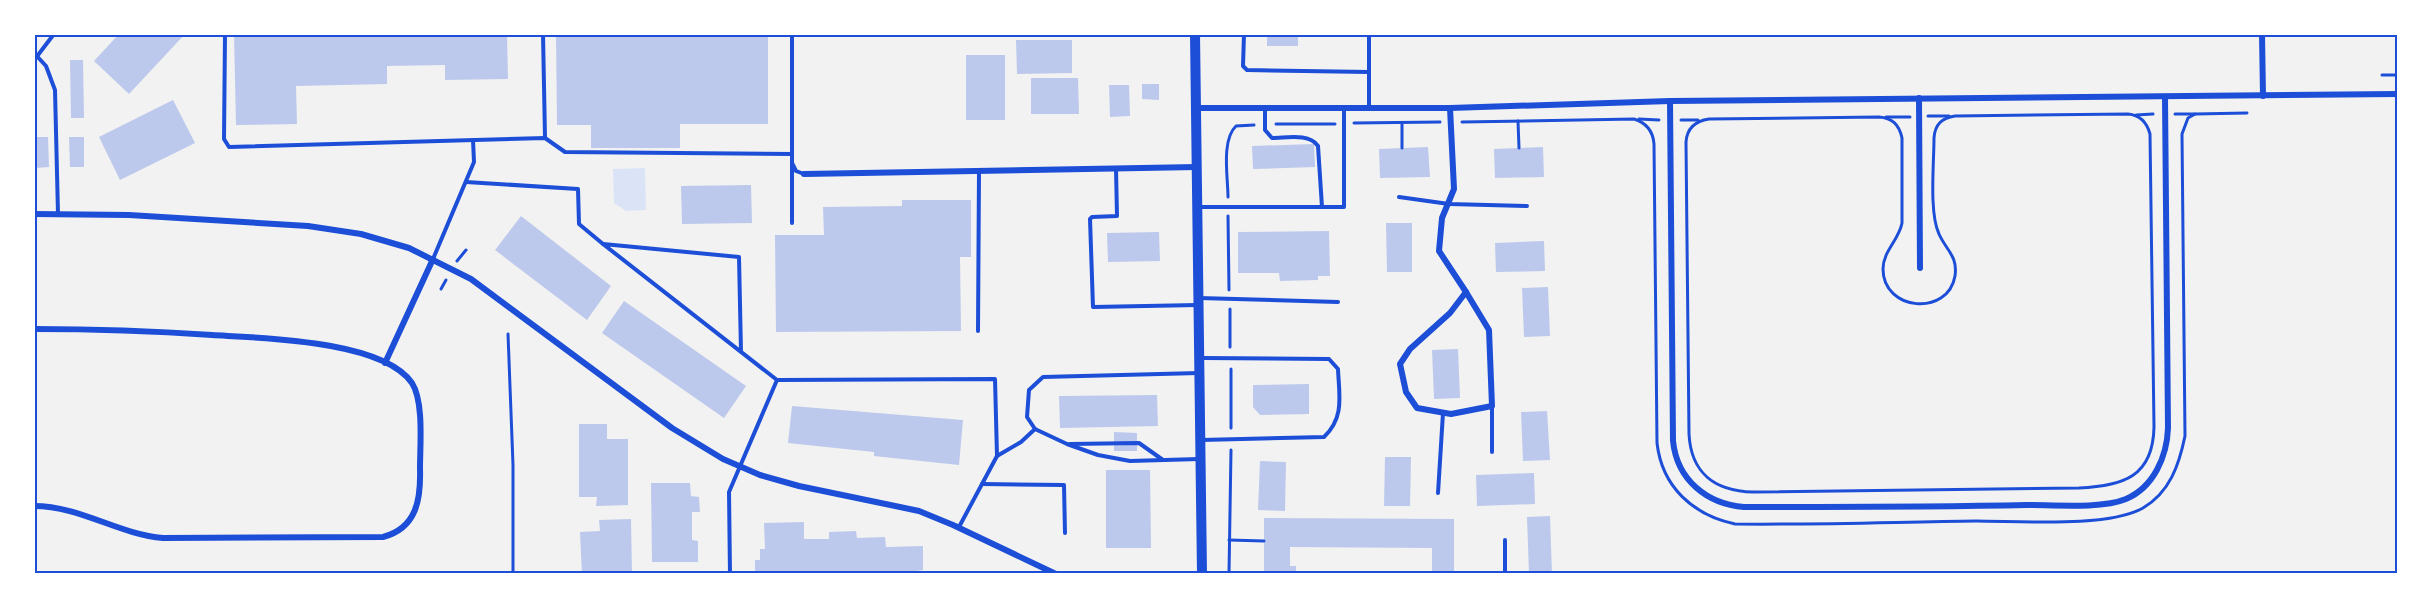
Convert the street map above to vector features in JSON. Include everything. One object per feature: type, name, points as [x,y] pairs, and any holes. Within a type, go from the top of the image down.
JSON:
[{"type":"main road","points":[[1195,34],[1202,573]]},
{"type":"street","points":[[2262,34],[2263,96]]},
{"type":"street","points":[[1196,108],[1450,108],[1670,101],[2397,94]]},
{"type":"street","points":[[1670,101],[1673,441],[1675,454],[1686,478],[1706,496],[1737,507],[1992,506],[2116,502],[2137,493],[2146,485],[2164,455],[2168,428],[2165,97]]},
{"type":"street","points":[[1919,98],[1920,268]]},
{"type":"street","points":[[1450,108],[1454,189],[1442,218],[1439,251],[1466,291],[1489,330],[1492,406],[1451,414],[1417,408],[1406,392],[1400,364],[1410,349],[1450,313],[1466,291]]},
{"type":"street","points":[[804,174],[1197,166]]},
{"type":"street","points":[[34,214],[158,216],[325,228],[380,239],[459,271],[706,451],[739,467],[798,486],[911,508],[959,527],[1041,571],[1056,573]]},
{"type":"street","points":[[385,363],[434,259]]},
{"type":"street","points":[[34,329],[125,329],[307,342],[342,348],[385,363],[411,381],[418,398],[421,475],[418,506],[409,523],[393,534],[370,537],[163,538],[143,535],[63,509],[34,506]]},
{"type":"lane","points":[[54,34],[36,54],[52,78],[55,90],[58,214]]},
{"type":"lane","points":[[225,34],[224,139],[229,147],[545,138],[565,152],[792,154]]},
{"type":"lane","points":[[543,34],[545,138]]},
{"type":"lane","points":[[792,34],[792,223]]},
{"type":"lane","points":[[1244,34],[1243,66],[1247,70],[1369,72]]},
{"type":"lane","points":[[1369,34],[1369,107]]},
{"type":"lane","points":[[1197,207],[1344,207],[1344,107]]},
{"type":"lane","points":[[1265,108],[1267,135],[1272,138],[1307,138],[1314,140],[1318,146],[1322,207]]},
{"type":"lane","points":[[434,259],[474,162],[473,140]]},
{"type":"lane","points":[[792,163],[796,171],[804,174]]},
{"type":"lane","points":[[1116,168],[1117,216],[1090,219],[1093,307],[1229,299],[1338,302]]},
{"type":"lane","points":[[978,331],[979,170]]},
{"type":"lane","points":[[466,182],[578,189],[579,224],[777,380],[995,379],[997,456],[959,527]]},
{"type":"lane","points":[[1399,197],[1449,204],[1527,207]]},
{"type":"lane","points":[[603,244],[740,257],[741,352]]},
{"type":"lane","points":[[1199,358],[1329,359],[1338,369],[1339,415],[1334,428],[1324,436],[1200,440]]},
{"type":"lane","points":[[1199,373],[1043,377],[1029,390],[1027,417],[1035,429],[1067,444],[1098,454],[1130,461],[1200,459]]},
{"type":"lane","points":[[730,573],[729,492],[777,380]]},
{"type":"lane","points":[[1492,406],[1492,452]]},
{"type":"lane","points":[[1438,493],[1443,413]]},
{"type":"lane","points":[[997,456],[1022,442],[1035,429]]},
{"type":"lane","points":[[1067,444],[1139,443],[1163,460]]},
{"type":"lane","points":[[982,484],[1064,485],[1065,533]]},
{"type":"lane","points":[[1505,540],[1505,573]]},
{"type":"path","points":[[2382,75],[2397,75]]},
{"type":"path","points":[[1229,573],[1228,525],[1232,516],[1228,147],[1230,134],[1240,125],[1634,119],[1645,124],[1652,132],[1654,144],[1657,443],[1663,470],[1673,488],[1686,502],[1712,518],[1735,524],[1936,522],[2113,519],[2144,508],[2165,488],[2177,467],[2185,436],[2182,134],[2188,118],[2195,114],[2247,113]]},
{"type":"path","points":[[2128,114],[2141,119],[2149,129],[2150,141],[2154,427],[2152,446],[2141,467],[2122,483],[2112,486],[2079,488],[1740,492],[1722,487],[1709,479],[1695,461],[1690,445],[1686,142],[1690,128],[1697,122],[1717,119],[1879,117],[1893,120],[1902,138],[1902,223],[1899,234],[1884,261],[1884,278],[1890,290],[1900,300],[1923,305],[1940,299],[1946,294],[1955,274],[1954,258],[1939,234],[1934,214],[1934,138],[1936,127],[1941,121],[1949,117],[1967,116],[2128,114]]},
{"type":"path","points":[[1518,121],[1519,148]]},
{"type":"path","points":[[1402,123],[1402,148]]},
{"type":"path","points":[[508,334],[513,465],[513,573]]},
{"type":"path","points":[[1229,540],[1264,541]]},
{"type":"shaded area","points":[[645,168],[646,210],[626,211],[614,203],[613,169]]},
{"type":"building","points":[[119,34],[185,34],[129,94],[94,61]]},
{"type":"building","points":[[234,34],[507,34],[508,79],[445,80],[445,65],[387,66],[387,84],[296,86],[297,124],[236,125]]},
{"type":"building","points":[[556,34],[768,34],[768,124],[680,124],[680,148],[591,148],[591,125],[557,125]]},
{"type":"building","points":[[1267,34],[1298,34],[1298,46],[1267,46]]},
{"type":"building","points":[[1016,40],[1072,40],[1072,73],[1017,74]]},
{"type":"building","points":[[966,55],[1005,55],[1005,120],[966,120]]},
{"type":"building","points":[[70,60],[83,60],[84,118],[71,118]]},
{"type":"building","points":[[1031,78],[1078,78],[1079,114],[1031,114]]},
{"type":"building","points":[[1142,84],[1159,84],[1159,100],[1142,99]]},
{"type":"building","points":[[1109,85],[1129,85],[1130,116],[1110,117]]},
{"type":"building","points":[[173,100],[195,143],[120,180],[99,137]]},
{"type":"building","points":[[34,137],[48,137],[49,167],[35,168]]},
{"type":"building","points":[[69,137],[84,137],[84,167],[70,167]]},
{"type":"building","points":[[1314,144],[1315,167],[1253,169],[1252,146]]},
{"type":"building","points":[[1428,147],[1430,177],[1380,178],[1379,149]]},
{"type":"building","points":[[1543,147],[1544,177],[1495,178],[1494,149]]},
{"type":"building","points":[[751,185],[752,223],[682,224],[681,186]]},
{"type":"building","points":[[902,200],[971,200],[971,257],[960,257],[961,331],[776,332],[775,235],[824,235],[823,207],[902,206]]},
{"type":"building","points":[[521,216],[611,286],[587,320],[495,250]]},
{"type":"building","points":[[1386,223],[1412,223],[1412,272],[1387,272]]},
{"type":"building","points":[[1329,231],[1330,276],[1318,276],[1318,280],[1280,281],[1279,273],[1238,273],[1238,232]]},
{"type":"building","points":[[1159,232],[1160,261],[1108,262],[1107,233]]},
{"type":"building","points":[[1544,241],[1545,271],[1496,272],[1495,243]]},
{"type":"building","points":[[1548,287],[1550,336],[1524,337],[1522,288]]},
{"type":"building","points":[[624,301],[746,386],[724,418],[602,333]]},
{"type":"building","points":[[1458,349],[1460,398],[1434,399],[1432,350]]},
{"type":"building","points":[[1309,384],[1309,414],[1260,415],[1253,407],[1253,385]]},
{"type":"building","points":[[1157,395],[1158,426],[1060,428],[1059,396]]},
{"type":"building","points":[[792,406],[963,420],[959,465],[874,456],[874,452],[788,443]]},
{"type":"building","points":[[1547,411],[1550,460],[1523,461],[1521,412]]},
{"type":"building","points":[[579,424],[607,424],[607,439],[628,439],[628,505],[596,506],[597,497],[579,497]]},
{"type":"building","points":[[1114,432],[1137,433],[1137,451],[1114,451]]},
{"type":"building","points":[[1385,457],[1411,457],[1410,506],[1384,506]]},
{"type":"building","points":[[1260,461],[1286,462],[1285,511],[1258,510]]},
{"type":"building","points":[[1106,470],[1150,470],[1151,548],[1106,548]]},
{"type":"building","points":[[1534,473],[1535,504],[1477,506],[1476,475]]},
{"type":"building","points":[[651,483],[690,483],[691,496],[699,497],[700,512],[692,512],[692,540],[698,541],[698,562],[652,562]]},
{"type":"building","points":[[1550,516],[1552,574],[1529,574],[1527,517]]},
{"type":"building","points":[[1264,518],[1454,519],[1454,574],[1432,574],[1432,548],[1290,547],[1290,566],[1296,566],[1296,574],[1264,574]]},
{"type":"building","points":[[631,519],[632,574],[582,574],[580,532],[600,531],[599,520]]},
{"type":"building","points":[[804,522],[804,539],[829,539],[829,532],[856,531],[857,538],[885,537],[886,547],[923,546],[923,570],[916,571],[916,574],[755,574],[755,560],[760,560],[760,549],[765,549],[764,523]]}]
